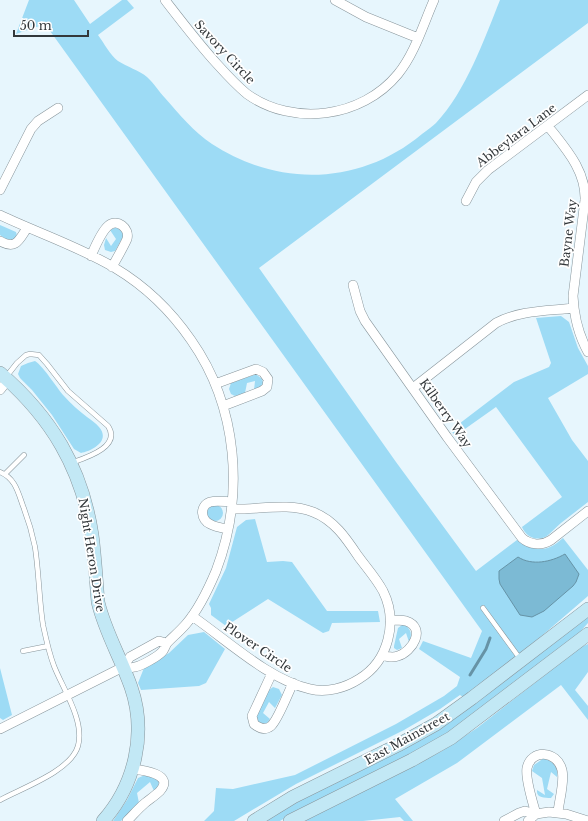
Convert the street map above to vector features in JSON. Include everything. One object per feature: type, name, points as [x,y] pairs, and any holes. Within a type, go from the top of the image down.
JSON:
[{"type":"main road","name":"Night Heron Drive","points":[[3,380],[26,396],[56,436],[71,463],[83,494],[90,522],[98,602],[107,632],[134,695],[137,713],[138,740],[133,768],[113,809],[103,821]]},
{"type":"main road","name":"East Mainstreet","points":[[254,821],[298,794],[398,745],[455,711],[588,609]]},
{"type":"main road","name":"East Mainstreet","points":[[290,821],[412,760],[451,738],[588,634]]},
{"type":"street","name":"Savory Circle","points":[[165,0],[212,58],[241,89],[264,103],[295,113],[318,114],[336,112],[356,105],[385,87],[398,74],[412,52],[434,0]]},
{"type":"street","points":[[335,0],[371,19],[418,38]]},
{"type":"street","name":"Abbeylara Lane","points":[[466,201],[474,186],[485,172],[588,95]]},
{"type":"street","points":[[0,190],[31,129],[38,121],[58,108]]},
{"type":"street","name":"Bayne Way","points":[[548,126],[576,163],[581,174],[584,188],[585,200],[574,283],[574,308],[579,331],[588,352]]},
{"type":"street","points":[[0,215],[112,266],[142,287],[172,316],[192,341],[215,384],[223,406],[228,428],[234,476],[232,506],[228,529],[218,563],[205,595],[192,616],[178,632],[166,643],[159,641],[130,657],[123,668],[0,729]]},
{"type":"street","points":[[91,256],[106,228],[112,223],[120,224],[125,228],[127,239],[112,266]]},
{"type":"street","points":[[0,241],[9,245],[14,244],[18,242],[27,228]]},
{"type":"street","name":"Kilberry Way","points":[[353,285],[362,315],[412,388],[518,534],[524,540],[534,544],[548,542],[588,511]]},
{"type":"street","points":[[412,388],[500,321],[514,315],[574,308]]},
{"type":"street","points":[[215,384],[256,369],[262,372],[268,379],[267,387],[262,391],[223,406]]},
{"type":"street","name":"Plover Circle","points":[[192,616],[272,673],[293,684],[309,689],[328,690],[351,684],[372,669],[382,655],[388,641],[390,620],[386,598],[379,584],[343,535],[328,520],[314,512],[301,508],[232,506],[211,502],[205,506],[202,512],[204,519],[209,524],[228,529]]},
{"type":"street","points":[[382,655],[392,657],[402,654],[410,648],[416,640],[416,632],[411,623],[406,621],[390,620]]},
{"type":"street","points":[[272,673],[252,716],[254,724],[260,728],[267,728],[274,722],[293,684]]},
{"type":"street","points":[[536,814],[527,768],[533,760],[543,754],[548,754],[556,759],[562,770],[558,812]]},
{"type":"street","points":[[127,821],[161,790],[163,783],[161,777],[155,773],[133,768]]},
{"type":"street","points":[[504,821],[525,811],[536,814],[558,812],[574,815],[588,821]]},
{"type":"street","points":[[528,821],[536,814]]},
{"type":"lane","points":[[3,380],[22,358],[30,354],[39,355],[68,391],[108,426],[110,429],[110,437],[102,449],[71,463]]},
{"type":"lane","points":[[0,800],[56,772],[68,762],[78,746],[79,734],[77,722],[57,673],[48,646],[42,620],[35,548],[31,530],[15,485],[2,473],[24,455]]},
{"type":"lane","points":[[483,608],[522,660]]},
{"type":"lane","points":[[23,651],[48,646]]},
{"type":"shaded area","points":[[29,0],[74,0],[90,24],[122,0],[127,0],[134,8],[98,35],[118,61],[147,77],[187,122],[212,144],[238,158],[264,168],[292,174],[319,175],[346,171],[373,163],[398,151],[436,123],[447,110],[465,81],[481,48],[500,0],[588,0],[588,23],[259,268],[396,462],[476,571],[517,540],[528,547],[541,549],[552,546],[563,538],[588,570],[588,596],[523,652],[463,697],[460,695],[440,709],[404,730],[296,784],[234,821],[204,821],[214,811],[216,788],[233,789],[295,775],[396,724],[444,696],[457,686],[460,677],[419,649],[423,641],[471,658],[482,631],[45,24],[16,34]]},
{"type":"shaded area","points":[[0,225],[16,232],[17,236],[14,239],[7,240],[0,235]]},
{"type":"shaded area","points":[[120,228],[123,237],[115,251],[111,252],[105,250],[104,245],[106,238],[111,246],[116,239],[110,230]]},
{"type":"shaded area","points":[[561,316],[569,322],[578,348],[588,366],[588,374],[548,398],[572,440],[588,461],[588,502],[547,536],[539,539],[529,536],[522,527],[562,497],[496,407],[455,436],[451,430],[514,382],[549,367],[551,363],[536,318]]},
{"type":"shaded area","points":[[35,361],[69,402],[99,427],[103,437],[95,448],[81,453],[74,449],[52,415],[32,390],[20,378],[18,374],[21,366]]},
{"type":"shaded area","points":[[257,375],[262,379],[263,383],[261,387],[254,390],[255,381],[247,383],[245,393],[235,396],[231,394],[229,389],[231,383]]},
{"type":"shaded area","points":[[215,505],[221,507],[223,513],[221,519],[215,521],[209,519],[207,513],[209,507]]},
{"type":"shaded area","points":[[255,519],[267,562],[292,562],[327,611],[378,611],[380,622],[332,623],[329,631],[323,633],[268,599],[226,626],[211,615],[211,608],[209,604],[226,568],[237,527],[246,520]]},
{"type":"shaded area","points":[[565,554],[579,574],[576,582],[544,611],[532,617],[520,615],[500,584],[499,571],[518,557],[523,560],[542,562]]},
{"type":"shaded area","points":[[588,616],[588,623],[579,633],[459,726],[413,753],[293,813],[280,821],[265,821],[288,806],[362,769]]},
{"type":"shaded area","points":[[405,625],[409,629],[411,638],[409,642],[406,633],[399,639],[402,648],[397,650],[394,646],[398,628]]},
{"type":"shaded area","points":[[204,632],[225,649],[206,683],[199,686],[141,690],[138,683],[144,668],[169,653],[188,635]]},
{"type":"shaded area","points":[[588,644],[588,672],[575,690],[588,706],[588,720],[561,685],[457,763],[395,799],[413,821],[404,821],[400,817],[363,821],[303,821],[442,751],[477,728],[581,647]]},
{"type":"shaded area","points":[[0,668],[12,715],[3,720],[0,718]]},
{"type":"shaded area","points":[[273,687],[279,689],[282,695],[275,708],[269,702],[263,713],[270,719],[267,723],[261,724],[258,722],[256,717],[269,690]]},
{"type":"shaded area","points":[[544,758],[552,763],[557,771],[557,777],[551,772],[547,789],[554,794],[551,798],[543,798],[538,795],[537,790],[545,795],[542,778],[532,771],[534,765]]},
{"type":"shaded area","points":[[145,775],[156,779],[159,782],[158,787],[154,791],[150,782],[137,793],[139,803],[121,821],[113,821],[127,800],[138,778]]},
{"type":"waterway","points":[[470,675],[486,649],[490,638]]}]
